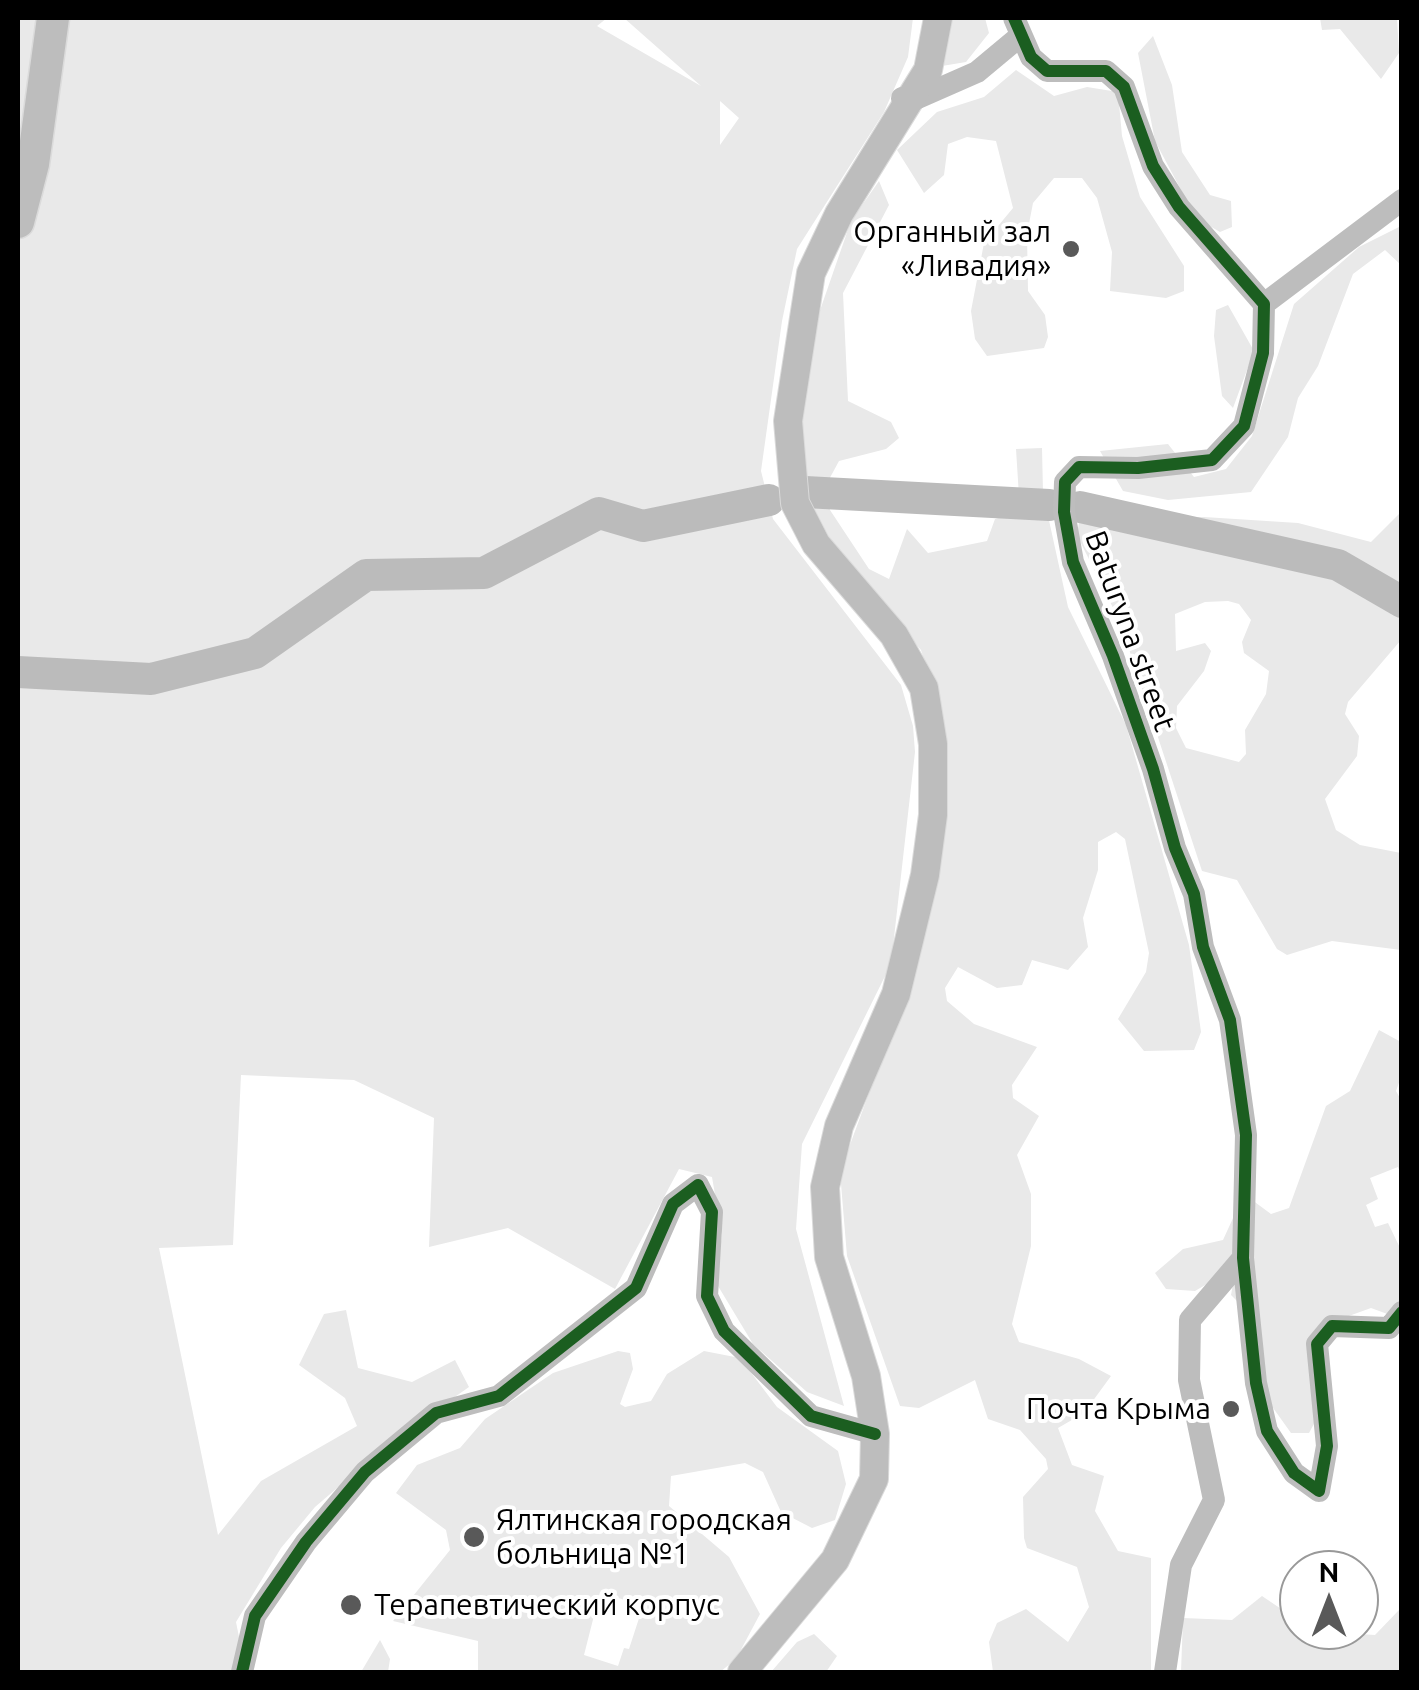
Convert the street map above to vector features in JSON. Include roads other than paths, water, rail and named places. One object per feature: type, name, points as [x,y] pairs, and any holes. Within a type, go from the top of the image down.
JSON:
[{"type":"highway","points":[[18,136],[34,18]]},
{"type":"highway","points":[[18,222],[33,164],[53,18]]},
{"type":"main road","points":[[906,100],[922,18]]},
{"type":"main road","points":[[742,1672],[835,1560],[874,1479],[866,1376],[830,1257],[825,1187],[839,1126],[896,994],[929,845],[933,744],[924,688],[894,635],[816,544],[795,503],[788,421],[810,273],[838,214],[928,70],[938,18]]},
{"type":"street","points":[[906,100],[978,72],[1017,27],[1031,57],[1048,71],[1106,71],[1124,88],[1153,166],[1179,207],[1264,304],[1402,200]]},
{"type":"street","name":"Baturyna street","points":[[1264,304],[1263,353],[1244,426],[1212,460],[1079,467],[1065,482],[1072,562],[1113,656],[1153,770],[1174,848],[1194,894],[1203,947],[1230,1020],[1246,1135],[1244,1258],[1256,1383],[1267,1432],[1294,1472],[1319,1490],[1327,1446],[1316,1344],[1332,1326],[1388,1328],[1402,1312]]},
{"type":"street","points":[[242,1672],[255,1616],[306,1542],[364,1472],[436,1413],[498,1396],[636,1288],[673,1204],[698,1185],[712,1212],[707,1296],[724,1331],[811,1416],[869,1432]]},
{"type":"street","points":[[1165,1672],[1180,1565],[1214,1500],[1189,1380],[1190,1320],[1244,1258]]},
{"type":"waterway","points":[[805,492],[1049,505]]},
{"type":"waterway","points":[[18,672],[151,679],[255,653],[366,575],[484,573],[599,513],[643,526],[769,500]]},
{"type":"waterway","points":[[1080,507],[1338,565],[1402,602]]},
{"type":"place","name":"Органный зал «Ливадия»","points":[[1071,249]]},
{"type":"place","name":"Почта Крыма","points":[[1231,1409]]},
{"type":"place","name":"Ялтинская городская больница №1","points":[[474,1537]]},
{"type":"place","name":"Терапевтический корпус","points":[[351,1605]]}]
